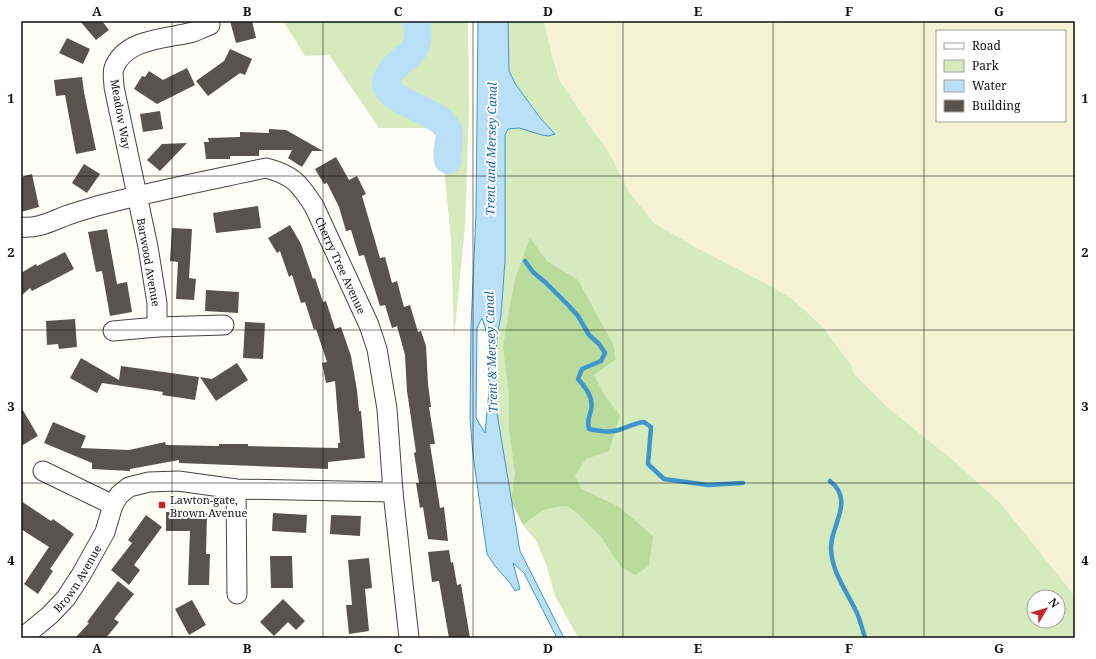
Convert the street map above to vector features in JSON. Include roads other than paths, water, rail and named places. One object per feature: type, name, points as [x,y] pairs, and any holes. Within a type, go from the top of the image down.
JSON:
[{"type":"street","name":"Meadow Way","points":[[137,197],[114,87],[113,70],[119,58],[128,50],[140,44],[194,32],[210,25]]},
{"type":"street","name":"Cherry Tree Avenue","points":[[21,227],[27,228],[44,225],[69,214],[96,206],[266,168],[280,172],[292,178],[302,188],[314,206],[369,325],[377,349],[387,409],[393,492],[408,638]]},
{"type":"street","name":"Barwood Avenue","points":[[137,197],[148,247],[157,303],[157,327]]},
{"type":"street","points":[[113,331],[157,327],[224,325]]},
{"type":"street","points":[[43,471],[113,505]]},
{"type":"street","name":"Brown Avenue","points":[[22,638],[50,615],[66,598],[81,575],[105,532],[113,505],[119,495],[129,487],[149,482],[178,481],[236,488],[393,492]]},
{"type":"street","points":[[236,488],[237,594]]},
{"type":"water","points":[[478,21],[508,21],[509,71],[516,85],[541,119],[555,134],[549,136],[542,135],[519,128],[508,129],[505,135],[505,261],[501,315],[497,337],[496,407],[520,551],[564,638],[557,638],[524,573],[513,563],[520,589],[515,591],[487,554],[473,455],[470,419],[471,327],[476,213]],"holes":[[[482,318],[488,337],[489,391],[485,433],[476,418],[477,328]]]},
{"type":"waterway","points":[[416,21],[418,33],[416,45],[410,54],[395,67],[387,77],[386,83],[388,90],[395,96],[425,111],[443,123],[449,134],[447,152],[448,160]]},
{"type":"waterway","points":[[525,261],[533,272],[546,283],[578,316],[589,335],[599,344],[605,353],[601,361],[582,369],[578,379],[586,390],[591,401],[592,406],[588,422],[589,429],[612,431],[644,422],[651,427],[648,464],[664,479],[708,485],[743,483]]},
{"type":"waterway","points":[[830,481],[837,488],[841,496],[840,513],[831,547],[833,564],[858,616],[865,638]]},
{"type":"place","name":"Lawton-gate, Brown Avenue","points":[[162,505]]},
{"type":"water label","name":"Trent and Mersey Canal","points":[[491,149]]},
{"type":"water label","name":"Trent & Mersey Canal","points":[[491,352]]}]
